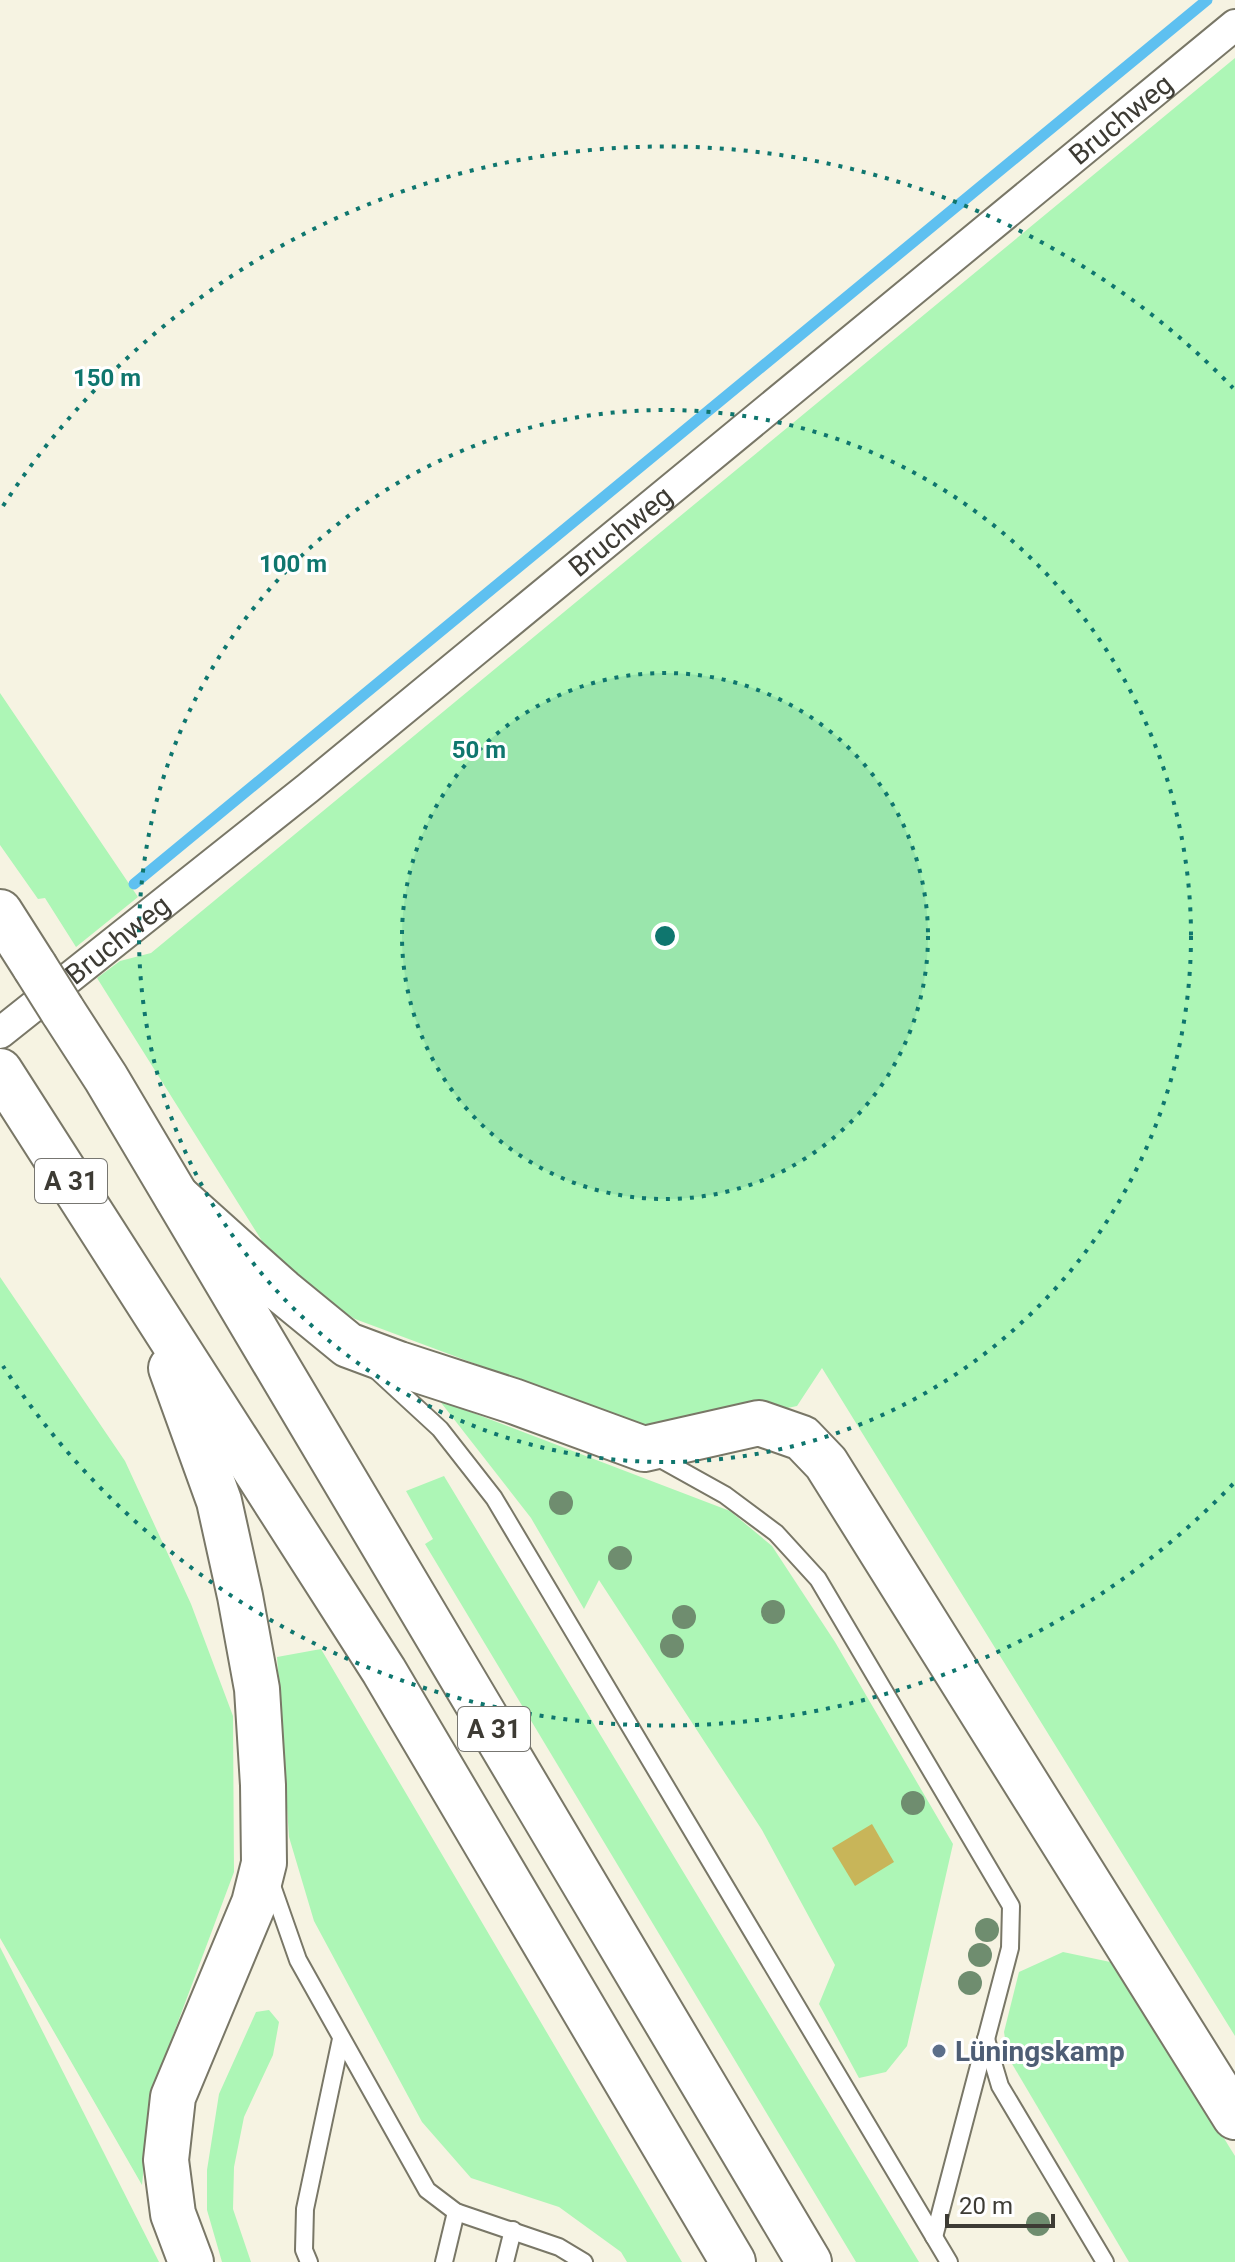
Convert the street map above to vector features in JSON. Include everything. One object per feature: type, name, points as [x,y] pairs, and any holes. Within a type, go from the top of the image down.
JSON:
[{"type":"highway","name":"A 31","points":[[0,912],[177,1197],[809,2262]]},
{"type":"highway","name":"A 31","points":[[0,1071],[384,1671],[733,2262]]},
{"type":"highway","points":[[177,1197],[348,1345],[644,1449],[759,1423],[802,1438],[826,1463],[1235,2117]]},
{"type":"highway","points":[[143,1290],[219,1501],[257,1689],[264,1863],[254,1903],[173,2097],[166,2160],[173,2214],[191,2262]]},
{"type":"street","name":"Bruchweg","points":[[0,1033],[308,788],[1235,25]]},
{"type":"lane","points":[[348,1345],[440,1429],[494,1498],[949,2262]]},
{"type":"lane","points":[[644,1449],[725,1495],[776,1533],[818,1579],[1011,1906],[1010,1948],[934,2237]]},
{"type":"lane","points":[[264,1863],[298,1960],[427,2190],[456,2212],[559,2247],[584,2262]]},
{"type":"lane","points":[[986,2038],[1000,2086],[1105,2262]]},
{"type":"lane","points":[[309,2262],[304,2250],[305,2209],[341,2039]]},
{"type":"lane","points":[[444,2262],[456,2212]]},
{"type":"lane","points":[[505,2262],[513,2230]]},
{"type":"green space","points":[[1235,58],[1235,2036],[822,1368],[797,1406],[664,1434],[355,1319],[316,1294],[262,1241],[97,978],[120,961],[151,953]]},
{"type":"green space","points":[[0,693],[138,897],[76,947],[45,898],[38,899],[0,845]]},
{"type":"green space","points":[[0,1277],[125,1461],[191,1604],[233,1716],[234,1872],[151,2094],[142,2185],[0,1938]]},
{"type":"green space","points":[[439,1400],[730,1511],[772,1546],[835,1642],[953,1844],[907,2046],[886,2072],[859,2078],[819,2004],[835,1965],[762,1830],[599,1580],[584,1609],[531,1518]]},
{"type":"green space","points":[[444,1476],[919,2262],[856,2262],[425,1544],[433,1539],[406,1491]]},
{"type":"green space","points":[[321,1649],[682,2262],[627,2262],[621,2252],[559,2207],[471,2178],[422,2122],[314,1921],[289,1837],[277,1657]]},
{"type":"green space","points":[[0,1947],[159,2262],[0,2262]]},
{"type":"green space","points":[[1063,1952],[1115,1963],[1235,2156],[1235,2262],[1129,2262],[1008,2057],[1004,2032],[1019,1972]]},
{"type":"green space","points":[[269,2010],[279,2022],[273,2055],[244,2117],[234,2167],[233,2209],[251,2262],[222,2262],[207,2210],[207,2170],[219,2094],[256,2012]]},
{"type":"building","points":[[872,1824],[894,1862],[855,1886],[832,1848]]},
{"type":"waterway","points":[[134,884],[1207,0]]},
{"type":"place","name":"Lüningskamp","points":[[939,2051]]}]
